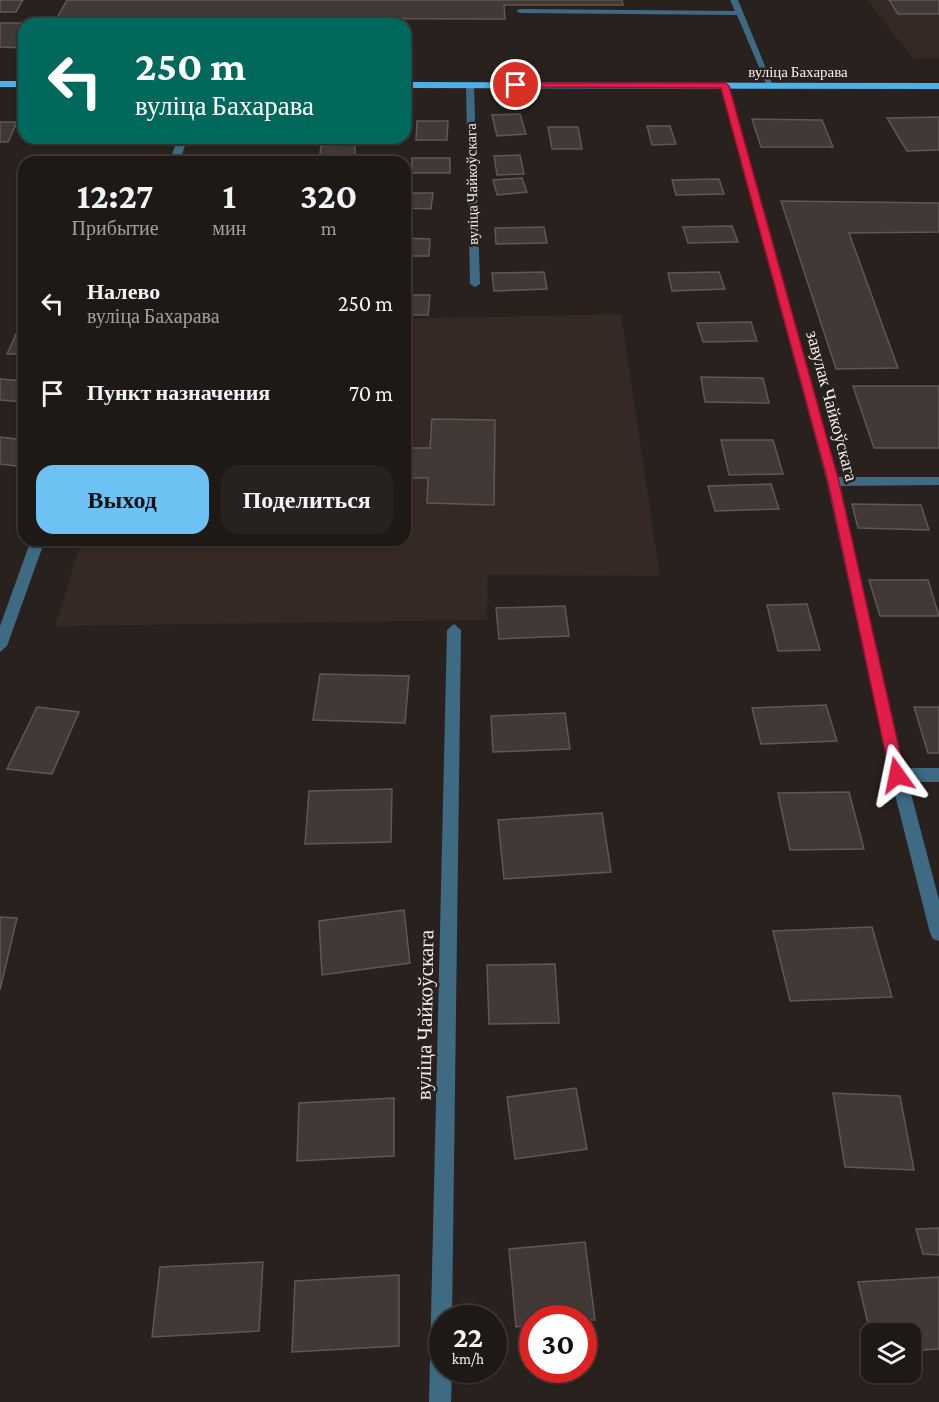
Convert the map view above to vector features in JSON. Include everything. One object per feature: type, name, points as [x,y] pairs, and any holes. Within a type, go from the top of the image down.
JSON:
[{"type":"main road","points":[[0,84],[18,84]]},
{"type":"main road","name":"вуліца Бахарава","points":[[411,85],[939,86]]},
{"type":"street","points":[[734,0],[771,86]]},
{"type":"street","points":[[520,11],[740,12]]},
{"type":"street","name":"вуліца Чайкоўскага","points":[[470,85],[475,284]]},
{"type":"street","name":"завулак Чайкоўскага","points":[[725,86],[833,482],[897,775],[939,933]]},
{"type":"street","points":[[833,482],[939,481]]},
{"type":"street","points":[[0,646],[36,546]]},
{"type":"street","name":"вуліца Чайкоўскага","points":[[440,1402],[454,630]]},
{"type":"street","points":[[897,775],[939,775]]},
{"type":"shaded area","points":[[867,0],[939,0],[939,58],[913,58]]},
{"type":"shaded area","points":[[621,314],[660,576],[488,575],[487,620],[55,626],[80,546],[411,546],[411,319]]},
{"type":"building","points":[[0,0],[23,0],[16,12],[0,12]]},
{"type":"building","points":[[67,0],[622,0],[623,5],[504,5],[505,19],[57,18]]},
{"type":"building","points":[[889,0],[939,0],[939,14],[898,14]]},
{"type":"building","points":[[0,23],[18,23],[18,48],[0,47]]},
{"type":"building","points":[[520,114],[526,134],[497,136],[492,115]]},
{"type":"building","points":[[939,117],[939,150],[907,151],[887,118]]},
{"type":"building","points":[[752,119],[822,120],[833,147],[761,147]]},
{"type":"building","points":[[417,121],[448,121],[447,140],[416,140]]},
{"type":"building","points":[[0,122],[17,122],[8,142],[0,142]]},
{"type":"building","points":[[647,126],[670,126],[676,144],[652,145]]},
{"type":"building","points":[[548,127],[578,127],[582,149],[552,149]]},
{"type":"building","points":[[355,145],[355,156],[320,156],[321,146]]},
{"type":"building","points":[[520,155],[524,174],[497,175],[494,156]]},
{"type":"building","points":[[412,158],[450,158],[450,173],[412,173]]},
{"type":"building","points":[[522,178],[527,192],[497,195],[493,180]]},
{"type":"building","points":[[719,179],[724,194],[676,195],[672,180]]},
{"type":"building","points":[[411,193],[433,193],[431,209],[411,208]]},
{"type":"building","points":[[781,201],[939,203],[939,232],[849,233],[898,368],[836,369]]},
{"type":"building","points":[[732,226],[738,242],[688,243],[683,227]]},
{"type":"building","points":[[544,227],[547,243],[496,244],[495,228]]},
{"type":"building","points":[[411,238],[430,239],[429,256],[411,256]]},
{"type":"building","points":[[544,272],[547,289],[494,291],[492,273]]},
{"type":"building","points":[[719,272],[725,289],[672,291],[668,273]]},
{"type":"building","points":[[411,295],[430,295],[428,315],[411,315]]},
{"type":"building","points":[[751,322],[757,341],[703,342],[697,323]]},
{"type":"building","points":[[18,330],[18,354],[7,354]]},
{"type":"building","points":[[701,377],[763,378],[769,403],[705,402]]},
{"type":"building","points":[[0,379],[18,380],[18,402],[0,400]]},
{"type":"building","points":[[853,386],[939,386],[939,448],[874,448]]},
{"type":"building","points":[[432,419],[495,420],[494,505],[427,503],[428,478],[411,478],[411,448],[430,448]]},
{"type":"building","points":[[0,437],[18,439],[16,466],[0,464]]},
{"type":"building","points":[[721,440],[773,440],[783,474],[729,475]]},
{"type":"building","points":[[771,484],[779,509],[715,511],[708,486]]},
{"type":"building","points":[[852,504],[921,505],[929,530],[858,528]]},
{"type":"building","points":[[869,580],[928,580],[939,616],[880,616]]},
{"type":"building","points":[[807,604],[820,650],[778,651],[767,605]]},
{"type":"building","points":[[565,606],[569,636],[499,639],[496,608]]},
{"type":"building","points":[[320,674],[409,676],[405,723],[313,720]]},
{"type":"building","points":[[826,705],[837,741],[761,744],[752,708]]},
{"type":"building","points":[[37,707],[79,712],[52,774],[7,769]]},
{"type":"building","points":[[914,707],[939,707],[939,753],[928,753]]},
{"type":"building","points":[[565,713],[570,749],[493,752],[491,716]]},
{"type":"building","points":[[392,789],[391,842],[305,844],[309,791]]},
{"type":"building","points":[[849,792],[864,849],[790,850],[778,793]]},
{"type":"building","points":[[602,813],[611,872],[504,879],[498,820]]},
{"type":"building","points":[[404,910],[410,963],[322,975],[319,921]]},
{"type":"building","points":[[0,917],[17,918],[0,990]]},
{"type":"building","points":[[872,927],[892,997],[790,1001],[773,931]]},
{"type":"building","points":[[555,964],[559,1023],[489,1024],[487,965]]},
{"type":"building","points":[[576,1088],[587,1149],[515,1159],[507,1097]]},
{"type":"building","points":[[833,1093],[900,1096],[914,1170],[845,1167]]},
{"type":"building","points":[[394,1098],[394,1156],[297,1161],[299,1103]]},
{"type":"building","points":[[939,1228],[939,1255],[923,1254],[916,1229]]},
{"type":"building","points":[[585,1242],[593,1305],[519,1305],[519,1327],[516,1327],[509,1249]]},
{"type":"building","points":[[263,1262],[259,1331],[152,1337],[160,1267]]},
{"type":"building","points":[[399,1275],[399,1346],[292,1352],[295,1281]]},
{"type":"building","points":[[939,1277],[939,1349],[921,1350],[921,1323],[868,1323],[858,1282]]},
{"type":"route","points":[[516,85],[725,86],[833,482],[897,775]]}]
